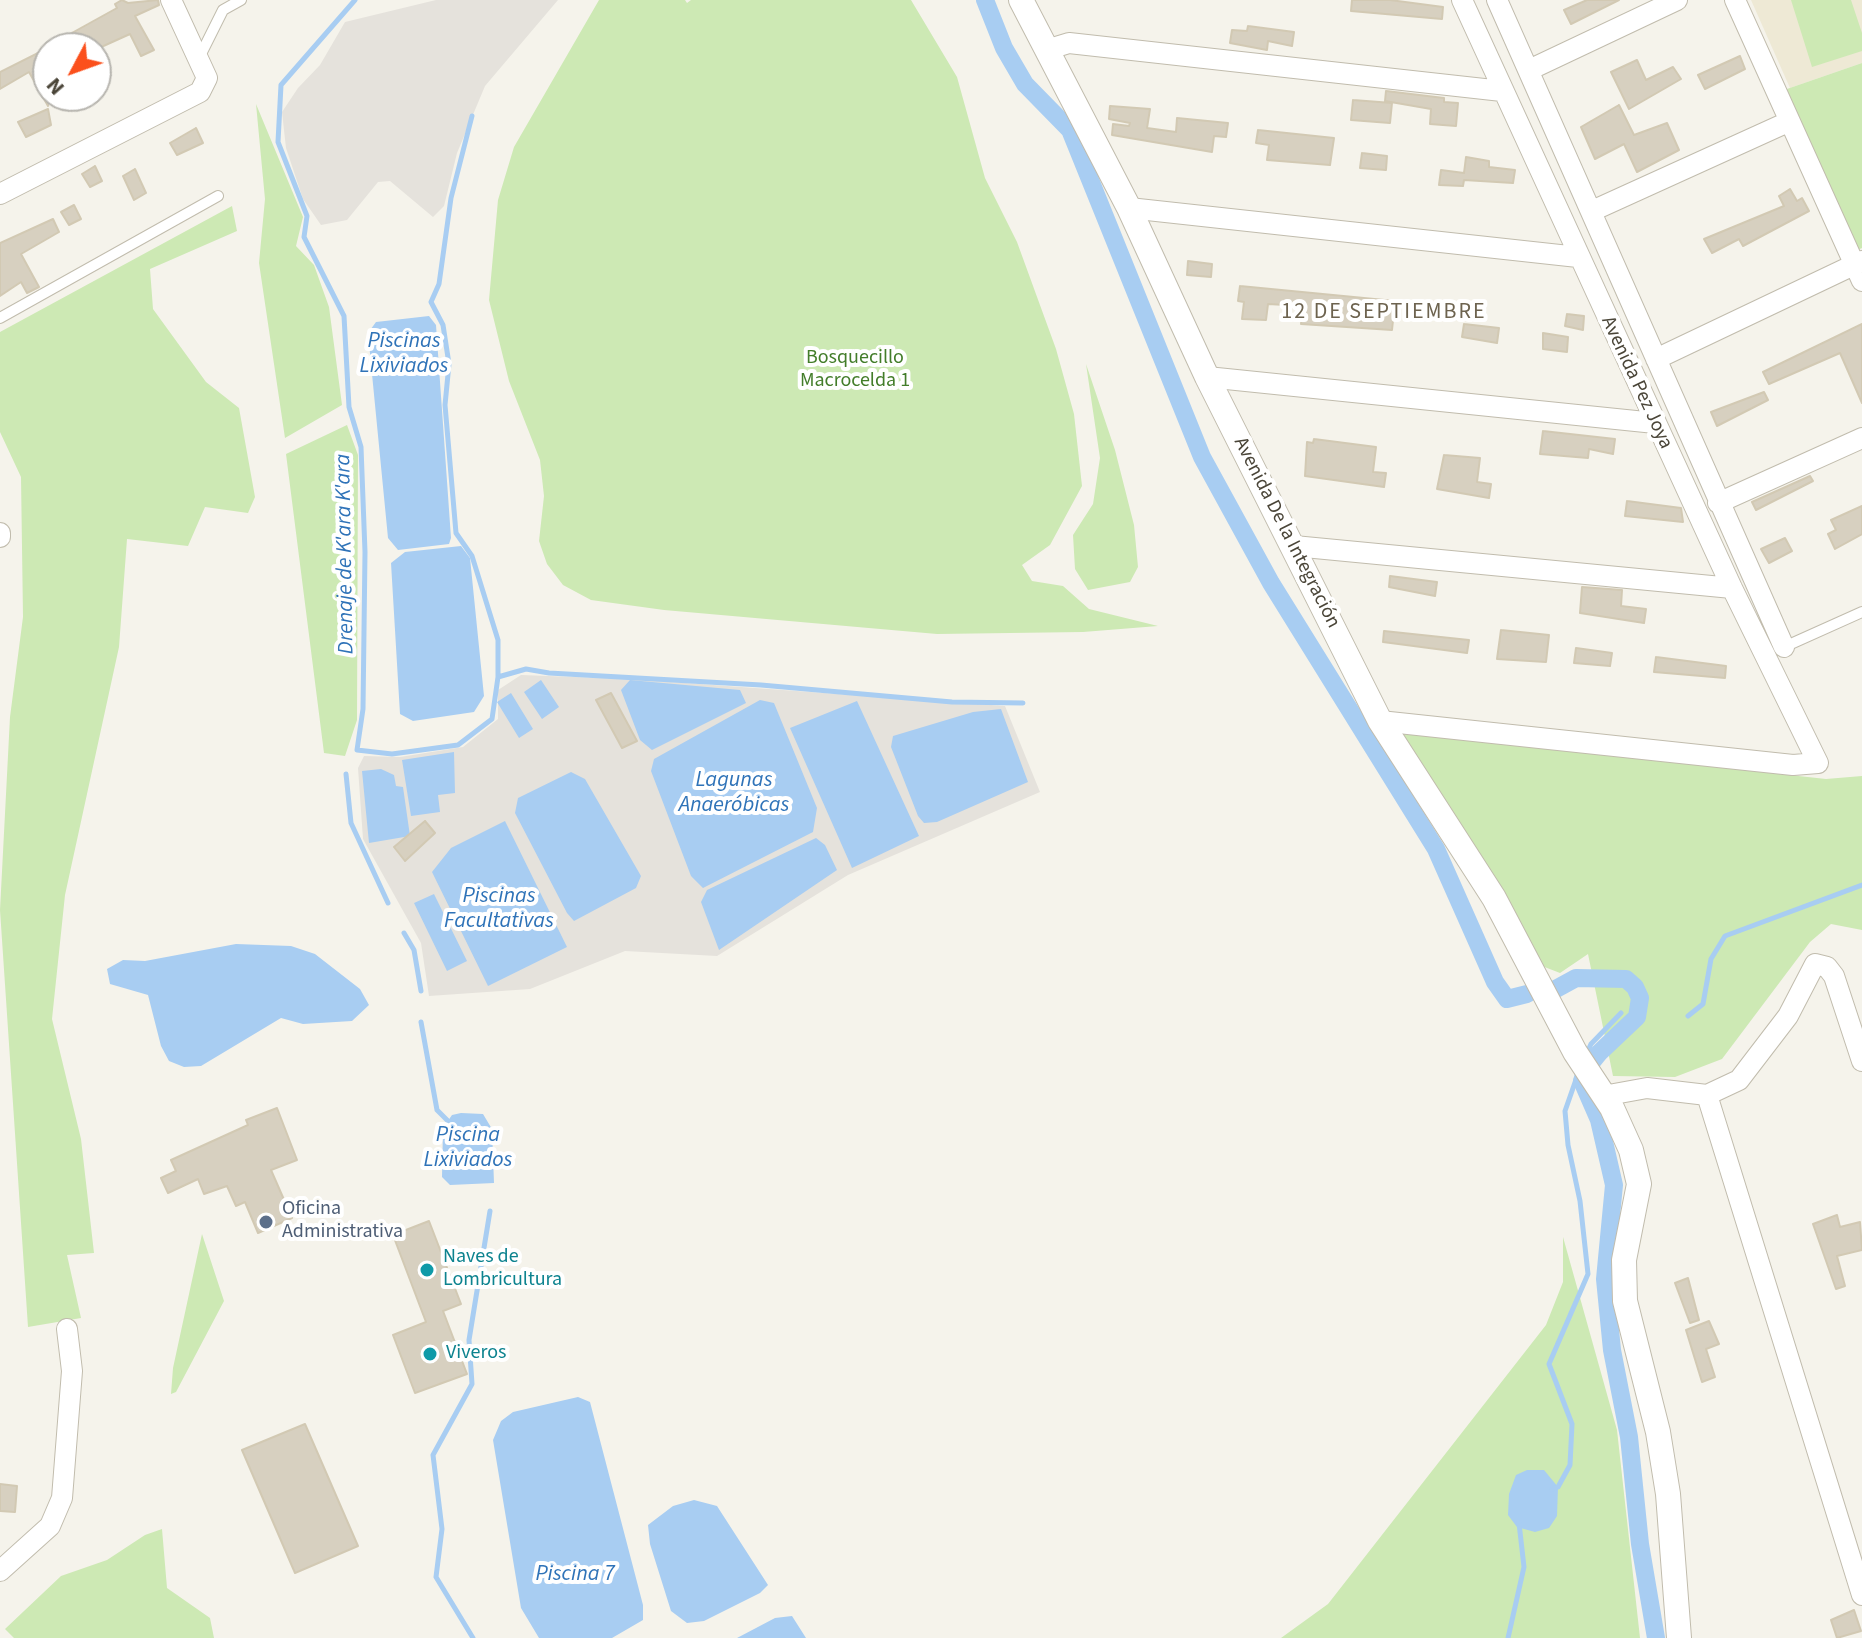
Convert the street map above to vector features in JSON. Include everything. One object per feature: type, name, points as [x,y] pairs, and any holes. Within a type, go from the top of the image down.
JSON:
[{"type":"street","points":[[0,194],[200,92],[207,78],[171,0]]},
{"type":"street","name":"Avenida De la Integración","points":[[1021,0],[1129,208],[1207,377],[1380,721],[1494,898],[1631,1150],[1639,1184],[1624,1260],[1625,1301],[1658,1432],[1668,1494],[1679,1638]]},
{"type":"street","name":"Avenida Pez Joya","points":[[1380,721],[1793,765],[1818,763],[1655,423],[1462,0]]},
{"type":"street","name":"Avenida Pez Joya","points":[[1497,0],[1784,647]]},
{"type":"street","points":[[1529,70],[1677,0]]},
{"type":"street","points":[[1656,359],[1860,269],[1788,122],[1735,0]]},
{"type":"street","points":[[1046,50],[1069,43],[1502,91]]},
{"type":"street","points":[[1592,211],[1788,122]]},
{"type":"street","points":[[1129,208],[1578,257]]},
{"type":"street","points":[[1207,377],[1655,423]]},
{"type":"street","points":[[1718,503],[1862,438]]},
{"type":"street","points":[[1294,546],[1732,588]]},
{"type":"street","points":[[1599,1089],[1647,1088],[1707,1095],[1739,1080],[1788,1016],[1815,964],[1827,967],[1834,976],[1862,1061]]},
{"type":"street","points":[[1707,1095],[1862,1595]]},
{"type":"street","points":[[0,1571],[50,1526],[62,1498],[72,1371],[67,1329]]},
{"type":"lane","points":[[199,58],[223,10],[241,0]]},
{"type":"lane","points":[[0,318],[218,196]]},
{"type":"lane","points":[[1784,647],[1862,612]]},
{"type":"shaded area","points":[[436,0],[558,0],[485,86],[457,153],[444,206],[433,217],[390,181],[378,182],[347,220],[321,225],[303,199],[286,148],[282,112],[298,88],[320,65],[345,22]]},
{"type":"shaded area","points":[[1751,0],[1862,0],[1862,63],[1790,88]]},
{"type":"shaded area","points":[[521,675],[630,679],[1005,706],[1040,792],[848,875],[717,956],[625,951],[530,989],[429,996],[421,943],[363,839],[358,768],[364,756],[400,757],[463,747],[498,719],[498,690]]},
{"type":"green space","name":"Bosquecillo Macrocelda 1","points":[[599,0],[685,0],[687,3],[691,0],[911,0],[957,77],[985,178],[1017,242],[1056,349],[1074,414],[1082,486],[1050,545],[1022,565],[1032,581],[1063,586],[1089,609],[1158,626],[1083,632],[937,634],[664,610],[591,600],[563,585],[547,564],[539,541],[544,496],[540,460],[509,381],[489,300],[498,200],[514,147]]},
{"type":"green space","points":[[1791,0],[1851,0],[1862,33],[1862,51],[1812,67]]},
{"type":"green space","points":[[1862,63],[1862,248],[1855,251],[1784,90]]},
{"type":"green space","points":[[256,104],[303,217],[296,246],[314,265],[329,307],[342,405],[285,438],[259,263],[265,199]]},
{"type":"green space","points":[[232,206],[237,231],[150,269],[153,309],[206,382],[239,408],[255,497],[248,513],[205,507],[188,546],[127,539],[119,647],[65,895],[52,1019],[81,1139],[94,1253],[67,1255],[81,1318],[28,1327],[0,910],[10,717],[23,617],[21,477],[0,432],[0,332]]},
{"type":"green space","points":[[1086,364],[1115,450],[1134,525],[1138,567],[1130,582],[1088,590],[1075,569],[1073,535],[1093,504],[1100,458]]},
{"type":"green space","points":[[347,425],[358,455],[357,720],[345,756],[324,753],[286,454]]},
{"type":"green space","points":[[1395,732],[1826,779],[1862,776],[1862,930],[1831,924],[1810,942],[1722,1059],[1675,1077],[1613,1076],[1588,954],[1560,973],[1542,966]]},
{"type":"green space","points":[[202,1234],[224,1301],[176,1392],[171,1394],[173,1368]]},
{"type":"green space","points":[[1563,1237],[1617,1430],[1640,1638],[1281,1638],[1328,1604],[1546,1325],[1563,1282]]},
{"type":"green space","points":[[162,1529],[167,1588],[210,1618],[214,1638],[14,1638],[5,1629],[61,1576],[107,1560],[145,1535]]},
{"type":"water","name":"Piscinas Lixiviados","points":[[429,316],[436,325],[451,538],[449,544],[398,550],[388,538],[368,333],[376,322]]},
{"type":"water","points":[[461,546],[470,558],[484,696],[474,712],[413,721],[400,714],[391,563],[405,552]]},
{"type":"water","points":[[541,680],[559,707],[542,719],[524,692]]},
{"type":"water","name":"Lagunas Anaeróbicas","points":[[630,680],[740,690],[746,703],[652,750],[640,740],[621,690]]},
{"type":"water","points":[[511,693],[533,729],[519,738],[497,702]]},
{"type":"water","name":"Lagunas Anaeróbicas","points":[[760,700],[774,703],[817,808],[813,832],[703,888],[691,876],[651,771],[654,759]]},
{"type":"water","name":"Lagunas Anaeróbicas","points":[[857,701],[919,836],[852,868],[790,728]]},
{"type":"water","points":[[1001,709],[1028,782],[937,822],[924,823],[918,816],[891,747],[893,736],[973,712]]},
{"type":"water","points":[[454,752],[455,793],[438,795],[440,812],[411,816],[402,760]]},
{"type":"water","points":[[381,769],[394,775],[396,786],[403,787],[410,836],[369,843],[362,771]]},
{"type":"water","points":[[571,772],[585,779],[641,876],[636,888],[574,921],[515,813],[518,798]]},
{"type":"water","name":"Piscinas Facultativas","points":[[505,821],[567,947],[488,986],[432,872],[451,848]]},
{"type":"water","name":"Lagunas Anaeróbicas","points":[[816,838],[825,845],[837,870],[719,950],[701,902],[707,890]]},
{"type":"water","name":"Piscinas Facultativas","points":[[434,894],[467,961],[447,971],[414,903]]},
{"type":"water","points":[[236,944],[291,946],[315,954],[360,989],[369,1005],[352,1021],[303,1024],[281,1018],[201,1066],[184,1067],[169,1061],[161,1046],[148,995],[110,984],[107,969],[123,960],[145,961]]},
{"type":"water","name":"Piscina Lixiviados","points":[[483,1114],[492,1129],[494,1183],[450,1185],[442,1177],[443,1128],[452,1115]]},
{"type":"water","name":"Piscina 7","points":[[578,1397],[590,1402],[643,1605],[643,1620],[612,1638],[539,1638],[521,1608],[493,1440],[501,1421],[513,1412]]},
{"type":"water","points":[[1527,1470],[1544,1470],[1558,1487],[1557,1516],[1549,1528],[1535,1532],[1517,1527],[1508,1515],[1509,1494],[1516,1475]]},
{"type":"water","points":[[694,1500],[717,1506],[768,1585],[760,1593],[704,1621],[687,1623],[671,1611],[650,1544],[648,1525],[673,1506]]},
{"type":"water","points":[[792,1616],[806,1638],[737,1638],[775,1618]]},
{"type":"building","points":[[122,0],[128,3],[158,0],[159,5],[135,16],[154,50],[141,56],[130,34],[112,42],[112,32],[74,32],[117,8],[115,4]]},
{"type":"building","points":[[1352,0],[1390,0],[1443,7],[1442,19],[1351,11]]},
{"type":"building","points":[[1587,0],[1619,0],[1571,24],[1564,10]]},
{"type":"building","points":[[1248,26],[1294,32],[1292,46],[1268,41],[1267,50],[1230,43],[1232,30],[1247,31]]},
{"type":"building","points":[[32,56],[32,77],[29,72],[0,89],[0,72]]},
{"type":"building","points":[[1740,56],[1745,69],[1705,89],[1698,75]]},
{"type":"building","points":[[1637,60],[1646,80],[1673,67],[1681,79],[1629,109],[1611,72]]},
{"type":"building","points":[[1386,91],[1444,98],[1444,102],[1458,103],[1456,126],[1430,124],[1431,109],[1385,101]]},
{"type":"building","points":[[1353,100],[1392,103],[1390,123],[1351,120]]},
{"type":"building","points":[[1619,105],[1634,135],[1667,123],[1679,150],[1637,172],[1624,144],[1595,159],[1581,127]]},
{"type":"building","points":[[1110,106],[1150,109],[1147,128],[1176,132],[1177,118],[1228,123],[1226,137],[1214,136],[1212,152],[1112,135],[1113,124],[1129,126],[1130,123],[1109,119]]},
{"type":"building","points":[[49,112],[51,125],[26,137],[18,122]]},
{"type":"building","points":[[196,128],[203,143],[177,155],[170,143]]},
{"type":"building","points":[[1258,130],[1334,138],[1330,165],[1267,160],[1269,145],[1256,143]]},
{"type":"building","points":[[1362,153],[1387,156],[1386,170],[1360,168]]},
{"type":"building","points":[[1466,157],[1489,161],[1489,167],[1515,170],[1513,183],[1464,180],[1463,186],[1439,185],[1441,170],[1464,173]]},
{"type":"building","points":[[95,166],[102,181],[90,187],[82,174]]},
{"type":"building","points":[[135,169],[146,193],[134,200],[123,176]]},
{"type":"building","points":[[1790,189],[1797,201],[1802,198],[1809,211],[1743,246],[1739,239],[1712,253],[1704,239],[1784,206],[1779,196]]},
{"type":"building","points":[[74,205],[81,219],[69,225],[61,212]]},
{"type":"building","points":[[53,219],[59,232],[21,254],[39,287],[27,293],[21,282],[0,296],[0,243]]},
{"type":"building","points":[[1188,261],[1212,264],[1211,277],[1187,275]]},
{"type":"building","points":[[1240,286],[1395,301],[1392,330],[1301,324],[1303,306],[1268,304],[1266,320],[1242,319],[1244,302],[1238,301]]},
{"type":"building","points":[[1567,314],[1584,316],[1583,330],[1565,326]]},
{"type":"building","points":[[1464,324],[1499,328],[1497,343],[1462,337]]},
{"type":"building","points":[[1862,324],[1862,403],[1840,353],[1769,384],[1763,372]]},
{"type":"building","points":[[1543,333],[1568,337],[1567,352],[1543,349]]},
{"type":"building","points":[[1764,392],[1768,400],[1717,426],[1711,412]]},
{"type":"building","points":[[1543,431],[1615,439],[1613,454],[1589,449],[1588,458],[1540,454]]},
{"type":"building","points":[[1314,439],[1376,447],[1373,472],[1386,473],[1384,487],[1305,476],[1307,442],[1313,443]]},
{"type":"building","points":[[1444,455],[1480,458],[1477,482],[1491,484],[1489,498],[1437,489]]},
{"type":"building","points":[[1810,476],[1813,481],[1756,510],[1752,502]]},
{"type":"building","points":[[1627,501],[1681,508],[1683,522],[1625,516]]},
{"type":"building","points":[[1862,506],[1862,534],[1835,549],[1828,534],[1836,530],[1831,520]]},
{"type":"building","points":[[1785,538],[1792,551],[1769,563],[1761,549]]},
{"type":"building","points":[[1390,576],[1437,582],[1435,596],[1389,587]]},
{"type":"building","points":[[1582,587],[1622,590],[1621,606],[1646,609],[1644,623],[1580,613]]},
{"type":"building","points":[[1501,630],[1549,635],[1546,662],[1497,659]]},
{"type":"building","points":[[1384,631],[1469,640],[1467,653],[1383,642]]},
{"type":"building","points":[[1576,648],[1612,653],[1610,666],[1574,663]]},
{"type":"building","points":[[1656,657],[1726,666],[1725,678],[1654,672]]},
{"type":"building","points":[[611,693],[637,741],[622,748],[596,700]]},
{"type":"building","points":[[425,821],[435,833],[405,861],[394,847]]},
{"type":"building","points":[[277,1108],[297,1160],[271,1170],[292,1218],[258,1233],[245,1202],[236,1206],[227,1186],[204,1194],[198,1179],[168,1193],[161,1178],[176,1171],[171,1160],[248,1125],[246,1120]]},
{"type":"building","points":[[1837,1215],[1840,1227],[1860,1222],[1862,1250],[1837,1256],[1845,1286],[1836,1289],[1813,1224]]},
{"type":"building","points":[[429,1221],[461,1304],[443,1311],[467,1374],[415,1393],[393,1335],[426,1322],[393,1235]]},
{"type":"building","points":[[1688,1278],[1699,1320],[1690,1323],[1675,1283]]},
{"type":"building","points":[[1709,1321],[1719,1344],[1706,1349],[1715,1377],[1702,1382],[1686,1330]]},
{"type":"building","points":[[305,1424],[358,1546],[295,1573],[242,1450]]},
{"type":"building","points":[[0,1484],[17,1486],[15,1512],[0,1511]]},
{"type":"building","points":[[1854,1610],[1861,1631],[1837,1638],[1831,1620]]},
{"type":"waterway","name":"Drenaje de K'ara K'ara","points":[[355,0],[281,85],[278,142],[307,216],[304,237],[344,316],[349,407],[361,447],[365,552],[363,709],[357,750],[392,754],[458,745],[492,719],[498,677],[526,669],[952,702],[1023,703]]},
{"type":"waterway","points":[[985,0],[1004,48],[1025,84],[1070,130],[1202,457],[1271,583],[1436,849],[1495,982],[1507,999],[1527,994]]},
{"type":"waterway","points":[[472,116],[451,198],[439,284],[431,302],[443,325],[449,364],[445,405],[456,533],[472,556],[498,640],[498,677]]},
{"type":"waterway","name":"Drenaje de K'ara K'ara","points":[[346,774],[351,823],[388,903]]},
{"type":"waterway","points":[[1688,1016],[1703,1004],[1711,959],[1725,936],[1862,885]]},
{"type":"waterway","name":"Drenaje de K'ara K'ara","points":[[404,933],[414,950],[421,991]]},
{"type":"waterway","points":[[1554,990],[1576,978],[1626,979],[1635,987],[1640,998],[1637,1017],[1599,1053],[1586,1069],[1582,1081],[1599,1120],[1614,1185],[1605,1279],[1612,1350],[1629,1437],[1640,1544],[1656,1638]]},
{"type":"waterway","points":[[1586,1055],[1591,1044],[1621,1013]]},
{"type":"waterway","name":"Drenaje de K'ara K'ara","points":[[421,1022],[437,1110],[448,1121]]},
{"type":"waterway","points":[[1552,1489],[1558,1487],[1570,1465],[1572,1424],[1549,1364],[1588,1274],[1565,1111],[1579,1071]]},
{"type":"waterway","name":"Drenaje de K'ara K'ara","points":[[473,1638],[436,1577],[442,1529],[433,1455],[472,1384],[469,1340],[490,1211]]},
{"type":"waterway","points":[[1508,1638],[1524,1567],[1519,1523]]},
{"type":"place","name":"Oficina Administrativa","points":[[266,1222]]},
{"type":"place","name":"Naves de Lombricultura","points":[[427,1270]]},
{"type":"place","name":"Viveros","points":[[430,1354]]},
{"type":"district","name":"12 DE SEPTIEMBRE","points":[[1384,313]]}]
